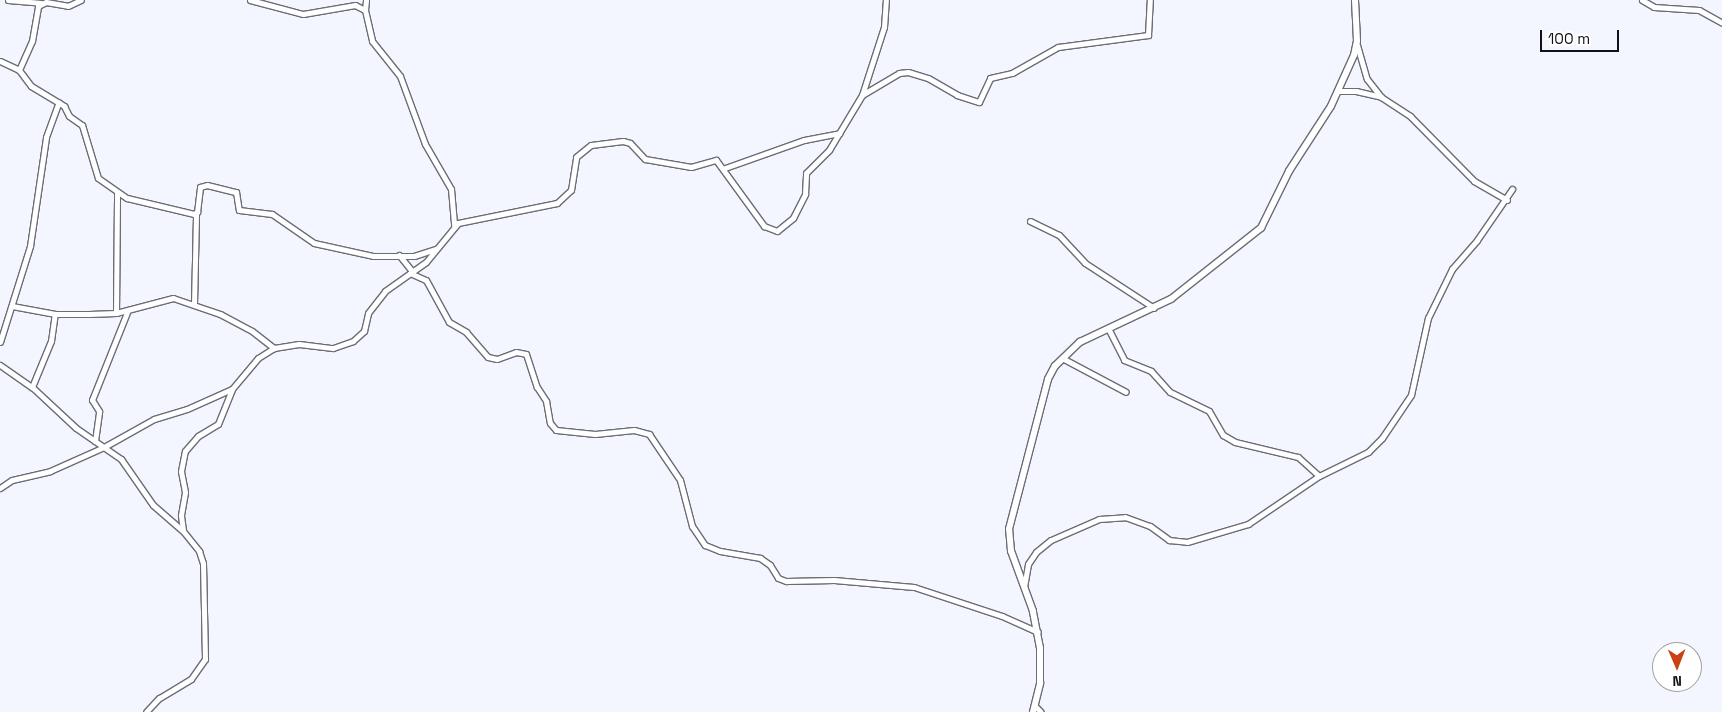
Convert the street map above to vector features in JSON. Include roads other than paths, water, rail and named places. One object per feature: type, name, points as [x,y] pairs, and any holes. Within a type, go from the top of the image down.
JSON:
[{"type":"street","points":[[8,0],[68,6],[81,0]]},
{"type":"street","points":[[250,0],[303,14],[354,5],[366,10]]},
{"type":"street","points":[[366,0],[372,42],[403,82],[425,144],[451,189],[454,226]]},
{"type":"street","points":[[183,530],[181,515],[185,492],[181,471],[185,451],[198,436],[218,424],[232,389],[258,358],[274,348],[299,344],[333,348],[353,341],[364,331],[368,313],[379,297],[426,262],[454,226],[463,220],[557,203],[571,190],[576,158],[584,148],[605,141],[630,143],[641,156],[650,160],[690,167],[716,160],[725,168],[764,226],[774,232],[793,218],[805,194],[806,173],[824,157],[862,95],[883,31],[886,0]]},
{"type":"street","points":[[862,95],[899,73],[908,72],[928,78],[957,95],[979,102],[990,78],[1012,73],[1051,49],[1144,38],[1150,33],[1150,0]]},
{"type":"street","points":[[1355,0],[1357,44],[1368,79],[1380,97]]},
{"type":"street","points":[[1642,0],[1654,7],[1699,10],[1722,23]]},
{"type":"street","points":[[19,70],[32,41],[36,11],[41,3]]},
{"type":"street","points":[[1041,712],[1034,709],[1042,668],[1038,632],[1011,551],[1010,519],[1042,409],[1046,384],[1062,358],[1080,342],[1154,308],[1187,288],[1261,228],[1289,171],[1337,91],[1357,44]]},
{"type":"street","points":[[0,60],[19,70],[31,86],[59,102],[84,128],[86,147],[98,178],[117,193],[139,202],[196,213]]},
{"type":"street","points":[[1337,91],[1356,90],[1380,97],[1410,116],[1474,181],[1507,200]]},
{"type":"street","points":[[0,342],[30,246],[47,131],[59,102]]},
{"type":"street","points":[[725,168],[804,140],[839,133]]},
{"type":"street","points":[[194,304],[196,213],[200,187],[207,185],[236,192],[239,210],[272,214],[314,243],[367,256],[417,256],[436,249]]},
{"type":"street","points":[[1024,587],[1028,564],[1036,552],[1058,536],[1099,518],[1125,517],[1150,526],[1169,540],[1187,542],[1248,524],[1319,476],[1368,452],[1389,428],[1411,396],[1428,318],[1447,278],[1507,200],[1512,190]]},
{"type":"street","points":[[116,313],[117,193]]},
{"type":"street","points":[[454,211],[463,220]]},
{"type":"street","points":[[1030,222],[1060,235],[1085,263],[1154,308]]},
{"type":"street","points":[[399,255],[411,272],[426,280],[449,322],[466,332],[488,356],[497,359],[516,352],[526,354],[537,387],[546,402],[550,422],[556,430],[595,434],[634,430],[649,434],[680,480],[692,526],[705,545],[720,551],[760,558],[778,578],[786,581],[834,580],[914,587],[1002,616],[1038,632]]},
{"type":"street","points":[[12,306],[55,314],[116,313],[162,299],[194,304],[252,330],[274,348]]},
{"type":"street","points":[[94,442],[99,411],[92,400],[128,310]]},
{"type":"street","points":[[32,387],[51,340],[55,314]]},
{"type":"street","points":[[1108,328],[1124,360],[1151,371],[1170,392],[1209,411],[1223,435],[1236,442],[1298,457],[1319,476]]},
{"type":"street","points":[[1062,358],[1126,392]]},
{"type":"street","points":[[0,366],[32,387],[94,442],[121,459],[158,511],[183,530],[199,551],[203,563],[205,659],[191,679],[159,698],[146,712]]},
{"type":"street","points":[[0,488],[8,482],[37,476],[104,447],[154,419],[187,409],[232,389]]}]
